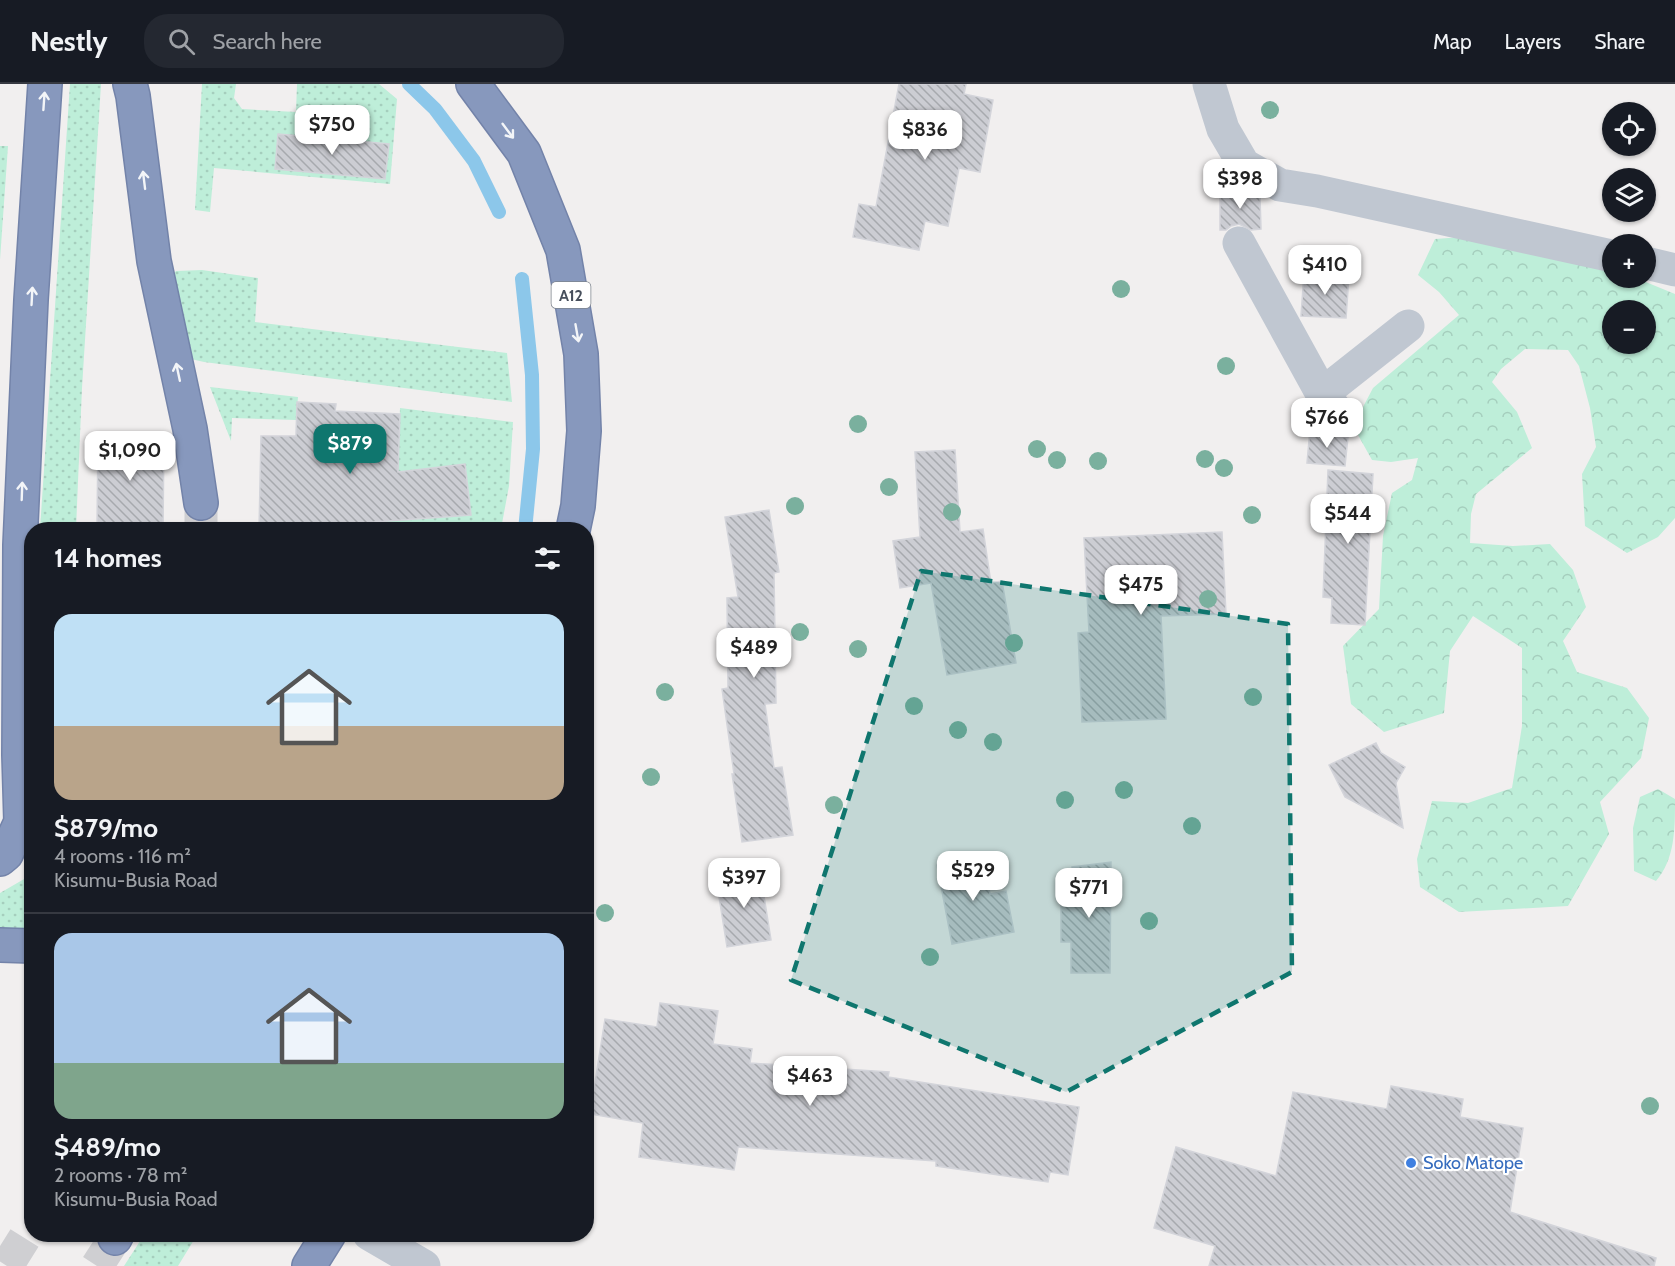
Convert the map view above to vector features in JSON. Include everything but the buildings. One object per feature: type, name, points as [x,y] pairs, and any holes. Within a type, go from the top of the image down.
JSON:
[{"type":"highway","points":[[24,802],[19,755],[20,534],[45,84]]},
{"type":"highway","points":[[130,84],[154,261],[190,429],[201,503]]},
{"type":"highway","name":"A12","points":[[473,84],[524,153],[563,250],[581,354],[584,432],[575,522]]},
{"type":"highway","points":[[0,859],[6,854],[24,824]]},
{"type":"highway","points":[[0,945],[24,946]]},
{"type":"highway","points":[[309,1266],[324,1242]]},
{"type":"street","points":[[1209,84],[1223,129],[1244,165],[1280,185],[1317,191],[1602,254]]},
{"type":"street","points":[[1239,243],[1322,394],[1344,419]]},
{"type":"street","points":[[1656,265],[1675,270]]},
{"type":"street","points":[[1322,394],[1408,326]]},
{"type":"street","points":[[383,1242],[424,1266]]},
{"type":"highlighted area","points":[[921,571],[1288,624],[1292,972],[1066,1092],[791,980]]},
{"type":"green space","points":[[70,84],[101,84],[82,388],[76,522],[40,522]]},
{"type":"green space","points":[[202,84],[236,84],[234,98],[242,109],[296,112],[297,84],[379,84],[397,99],[390,184],[214,168],[210,212],[195,210]]},
{"type":"green space","points":[[0,146],[8,146],[0,260]]},
{"type":"green space","points":[[1476,236],[1602,267],[1602,288],[1656,286],[1675,294],[1675,518],[1658,537],[1627,553],[1585,526],[1582,474],[1596,447],[1590,408],[1579,366],[1568,350],[1525,349],[1501,369],[1492,382],[1517,412],[1532,448],[1476,494],[1471,514],[1470,543],[1513,546],[1550,544],[1573,570],[1586,607],[1563,641],[1577,672],[1627,688],[1649,718],[1641,758],[1600,802],[1609,834],[1568,906],[1459,912],[1420,887],[1417,859],[1432,801],[1468,803],[1512,788],[1522,726],[1522,648],[1473,616],[1450,651],[1444,713],[1384,732],[1351,704],[1343,646],[1379,609],[1383,536],[1392,493],[1412,480],[1418,458],[1391,462],[1372,460],[1353,426],[1373,388],[1459,315],[1439,292],[1418,275],[1435,239]]},
{"type":"green space","points":[[202,270],[258,278],[255,322],[507,353],[512,402],[191,359],[171,277],[176,271]]},
{"type":"green space","points":[[210,387],[298,397],[296,420],[232,418],[231,441]]},
{"type":"green space","points":[[400,408],[513,422],[509,486],[502,522],[374,522],[375,478],[399,441]]},
{"type":"green space","points":[[1658,789],[1675,799],[1675,811],[1673,843],[1667,863],[1656,881],[1634,871],[1633,828],[1640,797]]},
{"type":"green space","points":[[24,879],[24,929],[0,932],[0,893]]},
{"type":"green space","points":[[139,1242],[193,1242],[178,1266],[124,1266]]},
{"type":"waterway","points":[[409,84],[435,109],[474,161],[499,212]]},
{"type":"waterway","points":[[522,279],[532,375],[533,449],[526,522]]},
{"type":"tunnel","points":[[201,503],[201,522]]},
{"type":"tunnel","points":[[7,1266],[24,1239]]},
{"type":"tunnel","points":[[97,1266],[112,1242]]},
{"type":"place","name":"Soko Matope","points":[[1411,1163]]}]
